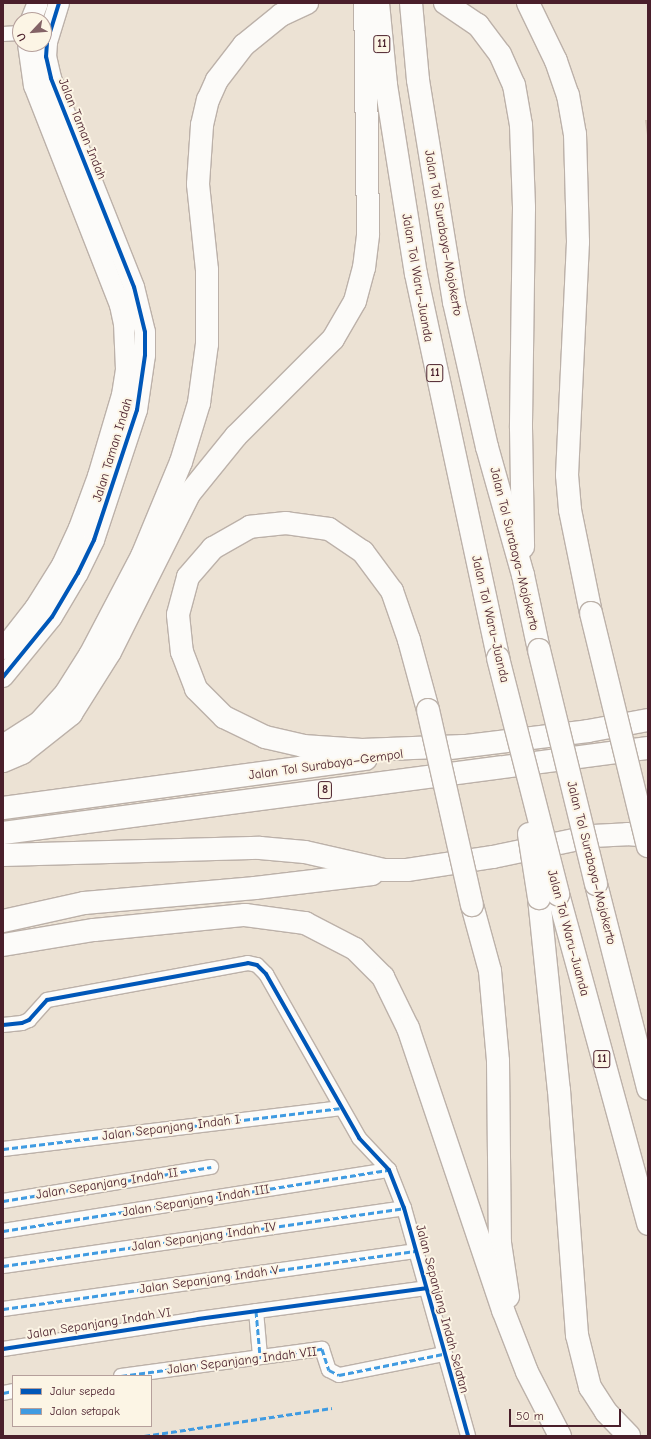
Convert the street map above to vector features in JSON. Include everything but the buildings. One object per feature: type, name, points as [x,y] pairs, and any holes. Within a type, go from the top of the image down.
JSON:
[{"type":"highway","points":[[3,746],[39,723],[66,693],[90,655],[142,556],[179,468],[199,402],[207,344],[207,270],[198,184],[202,125],[208,100],[217,80],[244,45],[281,15],[307,3]]},
{"type":"highway","points":[[3,761],[22,753],[71,714],[110,652],[189,494],[218,455],[320,353],[346,320],[355,301],[364,268],[368,234],[376,85],[365,3]]},
{"type":"highway","name":"Jalan Tol Waru–Juanda","points":[[378,3],[376,85],[400,182],[430,351],[509,704],[549,896],[648,1224]]},
{"type":"highway","name":"Jalan Tol Surabaya–Mojokerto","points":[[411,3],[418,80],[454,302],[487,447],[523,575],[539,650],[596,884],[648,1088]]},
{"type":"highway","points":[[446,3],[478,25],[500,54],[514,85],[521,125],[524,201],[521,428],[523,575]]},
{"type":"highway","points":[[528,3],[539,24],[568,95],[575,134],[578,242],[567,475],[570,510],[591,613],[648,846]]},
{"type":"highway","points":[[464,746],[362,750],[302,746],[265,737],[224,717],[196,689],[182,652],[178,615],[188,577],[213,548],[250,527],[286,523],[329,529],[363,552],[392,591],[428,710],[472,905],[490,971],[498,1061],[500,1243],[509,1301],[527,1372]]},
{"type":"highway","name":"Jalan Tol Surabaya–Gempol","points":[[3,808],[464,746],[588,731],[648,720]]},
{"type":"highway","name":"Jalan Tol Surabaya–Gempol","points":[[3,833],[648,748]]},
{"type":"highway","points":[[3,921],[84,903],[255,888],[407,870],[494,857],[593,836],[627,834],[648,836]]},
{"type":"highway","points":[[3,855],[260,848],[306,852],[384,870],[407,870]]},
{"type":"highway","points":[[549,896],[560,1098],[577,1335],[590,1387],[606,1412],[629,1436]]},
{"type":"highway","points":[[3,945],[94,930],[245,915],[305,923],[355,950],[383,977],[408,1028],[481,1247],[527,1372],[560,1436]]},
{"type":"street","name":"Jalan Taman Indah","points":[[3,649],[35,608],[62,565],[79,528],[146,355],[141,310],[134,287],[59,101],[46,57],[50,27],[59,3]]},
{"type":"street","name":"Jalan Taman Indah","points":[[3,677],[52,617],[78,573],[94,540],[109,498],[131,396],[120,304],[34,86],[29,52]]},
{"type":"street","name":"Jalan Sepanjang Indah Selatan","points":[[3,1025],[22,1023],[29,1020],[47,1000],[248,963],[257,965],[266,974],[324,1075],[340,1108],[359,1138],[389,1170],[404,1208],[443,1354],[468,1436]]},
{"type":"street","name":"Jalan Sepanjang Indah I","points":[[3,1149],[340,1108]]},
{"type":"street","name":"Jalan Sepanjang Indah II","points":[[3,1201],[211,1167]]},
{"type":"street","name":"Jalan Sepanjang Indah III","points":[[3,1231],[389,1170]]},
{"type":"street","name":"Jalan Sepanjang Indah IV","points":[[3,1266],[404,1208]]},
{"type":"street","name":"Jalan Sepanjang Indah V","points":[[3,1309],[415,1250]]},
{"type":"street","name":"Jalan Sepanjang Indah VI","points":[[3,1349],[198,1319],[426,1288]]},
{"type":"street","points":[[256,1312],[260,1356]]},
{"type":"street","name":"Jalan Sepanjang Indah VII","points":[[128,1375],[260,1356],[322,1349],[329,1370],[339,1375],[443,1354]]},
{"type":"marked path","points":[[3,1149],[340,1108]]},
{"type":"marked path","points":[[3,1201],[211,1167]]},
{"type":"marked path","points":[[3,1231],[389,1170]]},
{"type":"marked path","points":[[3,1266],[404,1208]]},
{"type":"marked path","points":[[3,1309],[415,1251]]},
{"type":"marked path","points":[[256,1311],[260,1356]]},
{"type":"marked path","points":[[128,1375],[322,1349],[329,1370],[339,1375],[443,1354]]},
{"type":"marked path","points":[[3,1393],[12,1391]]},
{"type":"marked path","points":[[144,1436],[332,1408]]},
{"type":"cycle path","points":[[3,677],[52,617],[78,573],[94,540],[137,410],[145,355],[145,332],[134,287],[51,78],[46,57],[47,42],[59,3]]},
{"type":"cycle path","points":[[3,1025],[22,1023],[29,1020],[47,1000],[248,963],[257,965],[266,974],[359,1138],[389,1170],[404,1208],[468,1436]]},
{"type":"cycle path","points":[[3,1349],[198,1319],[426,1288]]}]
